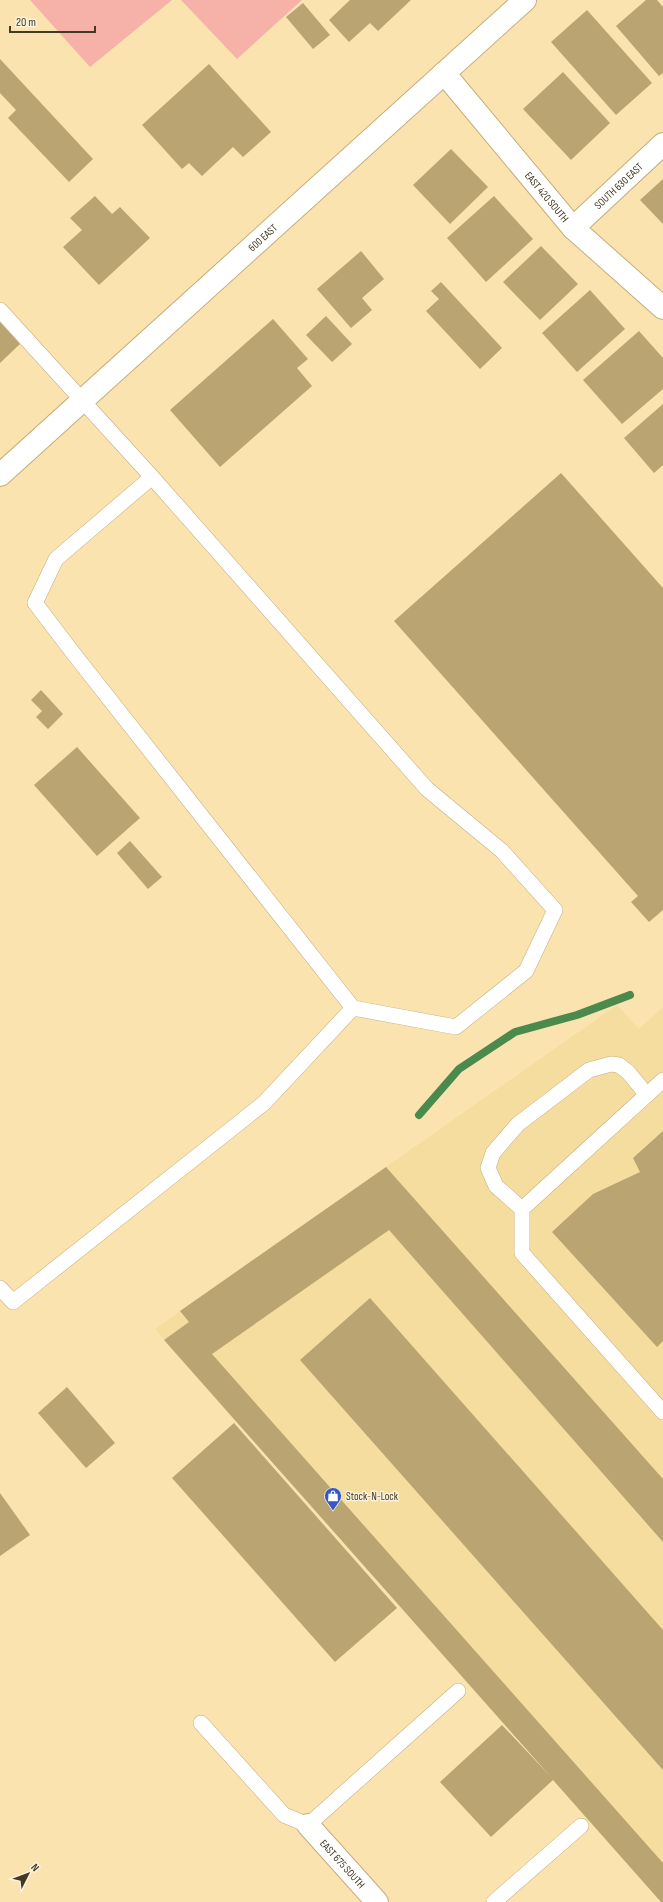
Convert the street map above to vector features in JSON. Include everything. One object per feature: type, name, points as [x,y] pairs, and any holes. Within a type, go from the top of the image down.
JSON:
[{"type":"street","name":"600 EAST","points":[[0,475],[524,0]]},
{"type":"street","name":"EAST 420 SOUTH","points":[[444,73],[573,228],[663,308]]},
{"type":"street","name":"SOUTH 630 EAST","points":[[573,228],[663,144]]},
{"type":"street","name":"EAST 675 SOUTH","points":[[308,1825],[377,1902]]},
{"type":"lane","points":[[0,310],[152,477],[427,789],[502,851],[555,910],[526,972],[456,1027],[353,1008],[86,671],[35,603],[56,559],[152,477]]},
{"type":"lane","points":[[0,1288],[13,1302],[264,1103],[353,1008]]},
{"type":"lane","points":[[522,1209],[496,1186],[488,1168],[493,1153],[518,1124],[588,1070],[611,1064],[619,1065],[628,1072],[647,1095]]},
{"type":"lane","points":[[663,1080],[522,1209],[522,1253],[663,1412]]},
{"type":"lane","points":[[201,1724],[284,1815],[308,1825],[458,1691]]},
{"type":"lane","points":[[494,1902],[581,1826]]},
{"type":"shaded area","points":[[30,0],[172,0],[90,67]]},
{"type":"shaded area","points":[[181,0],[302,0],[237,59]]},
{"type":"shaded area","points":[[617,1005],[639,1029],[663,1007],[663,1902],[661,1902],[155,1329]]},
{"type":"building","points":[[350,0],[411,0],[378,31],[370,23],[349,42],[329,20]]},
{"type":"building","points":[[646,0],[657,0],[663,7],[663,73],[659,76],[616,26]]},
{"type":"building","points":[[303,3],[330,35],[313,49],[286,17]]},
{"type":"building","points":[[587,10],[652,83],[616,115],[551,42]]},
{"type":"building","points":[[0,59],[93,159],[69,182],[8,118],[16,110],[0,93]]},
{"type":"building","points":[[209,64],[271,132],[243,157],[233,147],[202,176],[189,163],[182,169],[142,125]]},
{"type":"building","points":[[563,72],[610,123],[571,160],[523,109]]},
{"type":"building","points":[[451,149],[488,187],[450,224],[413,185]]},
{"type":"building","points":[[663,179],[663,224],[640,200]]},
{"type":"building","points":[[95,196],[112,214],[120,207],[150,238],[99,285],[63,247],[82,230],[70,218]]},
{"type":"building","points":[[494,196],[533,239],[486,282],[447,238]]},
{"type":"building","points":[[541,246],[578,284],[540,320],[503,282]]},
{"type":"building","points":[[361,251],[384,279],[362,298],[372,310],[351,328],[317,289]]},
{"type":"building","points":[[441,282],[502,348],[480,369],[426,311],[439,299],[431,291]]},
{"type":"building","points":[[590,290],[625,329],[577,372],[542,333]]},
{"type":"building","points":[[326,316],[352,344],[332,362],[306,335]]},
{"type":"building","points":[[273,319],[308,359],[297,368],[312,386],[220,467],[170,410]]},
{"type":"building","points":[[0,322],[20,344],[0,363]]},
{"type":"building","points":[[639,331],[663,358],[663,389],[622,424],[583,380]]},
{"type":"building","points":[[663,404],[663,465],[654,473],[624,438]]},
{"type":"building","points":[[561,473],[663,588],[663,910],[649,922],[631,902],[638,896],[394,621]]},
{"type":"building","points":[[41,690],[63,714],[48,729],[36,717],[42,711],[31,700]]},
{"type":"building","points":[[77,747],[140,818],[97,856],[34,785]]},
{"type":"building","points":[[130,841],[162,877],[148,889],[117,853]]},
{"type":"building","points":[[663,1131],[663,1341],[657,1347],[552,1232],[593,1194],[640,1172],[633,1158]]},
{"type":"building","name":"Stock-N-Lock","points":[[386,1167],[663,1479],[663,1542],[389,1230],[212,1354],[663,1863],[663,1902],[661,1902],[553,1780],[491,1837],[440,1782],[502,1725],[551,1777],[164,1340],[189,1322],[180,1311]]},
{"type":"building","points":[[370,1298],[663,1630],[663,1770],[300,1360]]},
{"type":"building","points":[[67,1387],[115,1443],[86,1468],[38,1413]]},
{"type":"building","points":[[234,1423],[397,1608],[335,1662],[172,1478]]},
{"type":"building","points":[[0,1493],[30,1535],[0,1556]]},
{"type":"waterway","points":[[419,1115],[459,1069],[515,1032],[577,1015],[630,995]]},
{"type":"place","name":"Stock-N-Lock","points":[[333,1511]]}]
